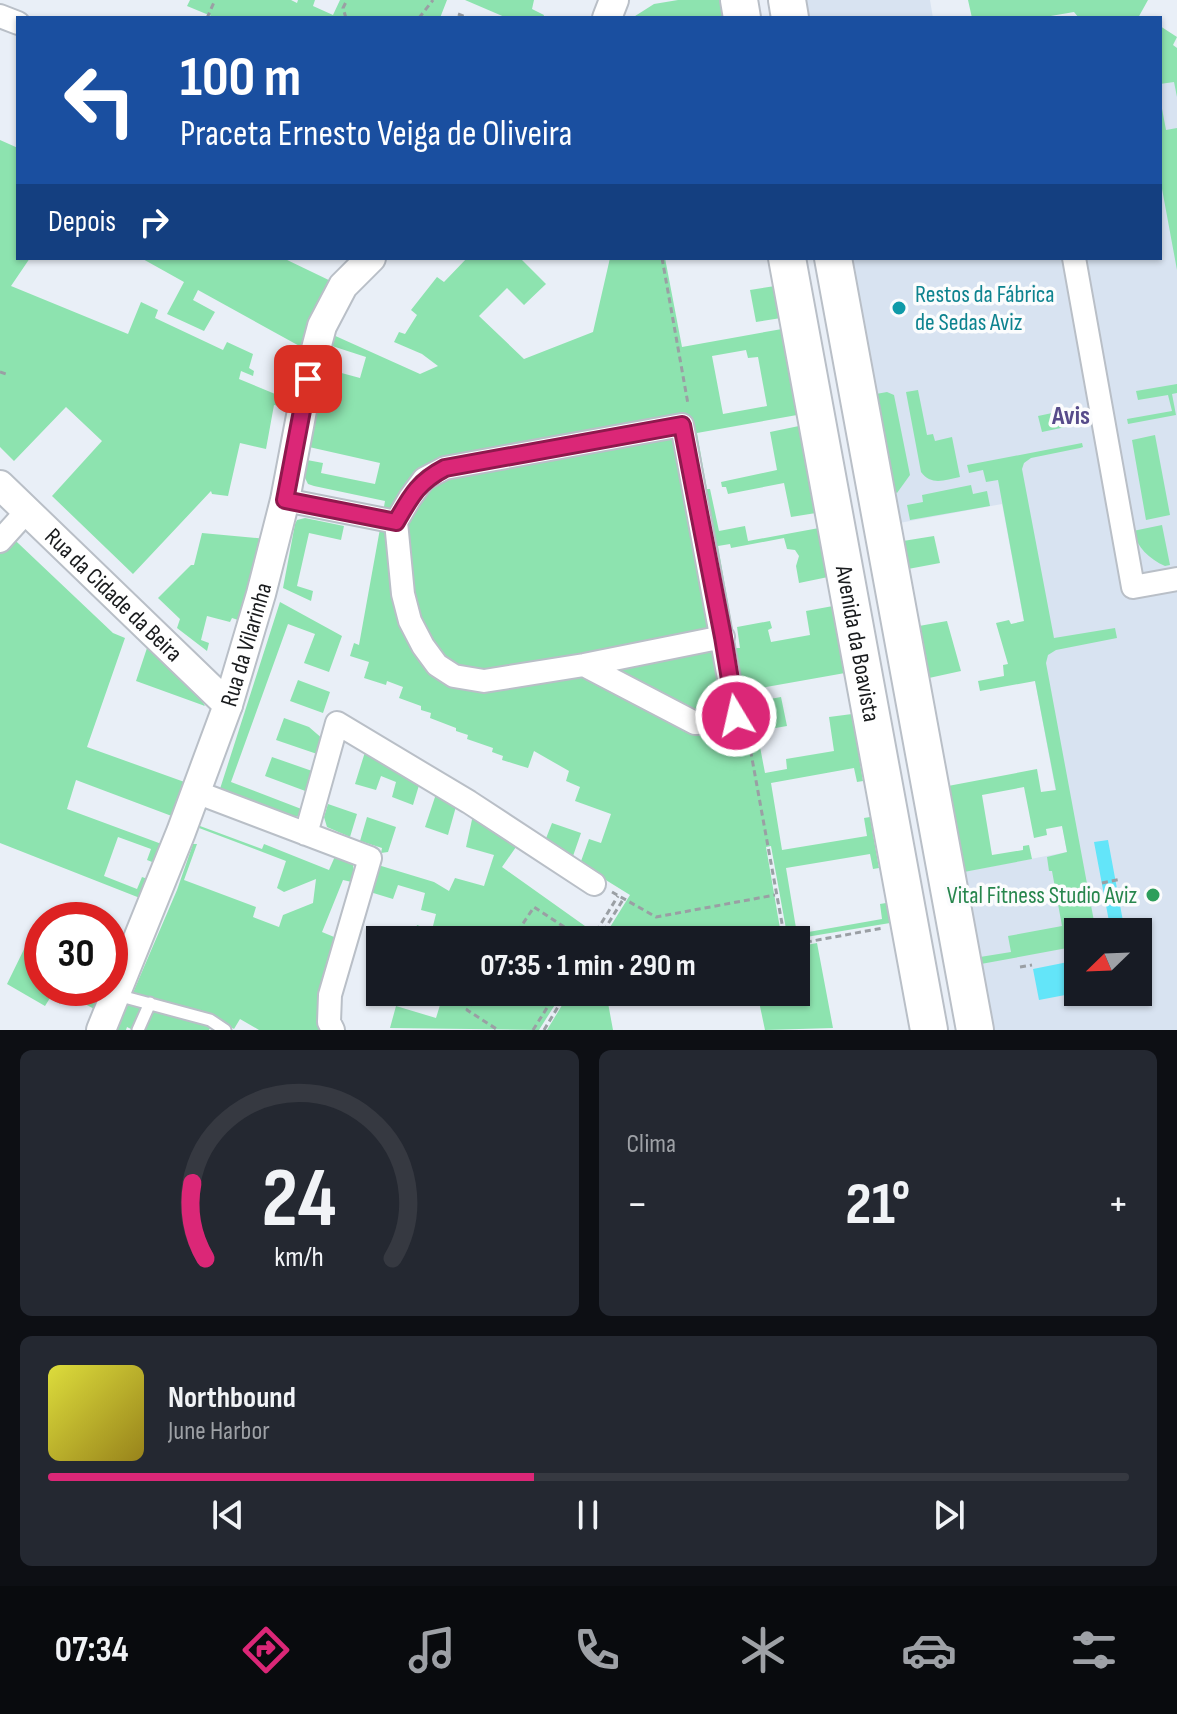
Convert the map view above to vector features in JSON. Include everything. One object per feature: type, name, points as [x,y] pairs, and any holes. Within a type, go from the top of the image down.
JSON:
[{"type":"main road","name":"Avenida da Boavista","points":[[787,260],[929,1030]]},
{"type":"main road","name":"Avenida da Boavista","points":[[835,260],[975,1030]]},
{"type":"street","name":"Rua da Vilarinha","points":[[128,967],[228,705],[285,500],[308,379],[322,326],[343,286],[369,260]]},
{"type":"street","points":[[1074,260],[1133,587],[1177,579]]},
{"type":"street","points":[[584,665],[695,723],[724,722],[736,716],[723,637],[682,425],[445,468],[424,479],[396,522],[403,594],[410,621],[423,646],[437,665],[454,676],[484,681],[723,637]]},
{"type":"street","name":"Rua da Cidade da Beira","points":[[0,485],[228,705]]},
{"type":"street","points":[[285,500],[396,522]]},
{"type":"street","points":[[0,541],[27,511]]},
{"type":"street","points":[[306,834],[337,723],[469,802],[594,884]]},
{"type":"street","points":[[196,792],[370,858],[330,995],[329,1022],[333,1030]]},
{"type":"street","name":"Rua da Vilarinha","points":[[101,1030],[112,1006]]},
{"type":"lane","points":[[128,998],[210,1020],[225,1030]]},
{"type":"lane","points":[[138,1030],[150,1003]]},
{"type":"path","points":[[421,16],[433,0]]},
{"type":"path","points":[[458,14],[463,16]]},
{"type":"path","points":[[662,260],[691,424],[682,425]]},
{"type":"path","points":[[0,372],[9,375]]},
{"type":"path","points":[[736,716],[747,728],[783,926]]},
{"type":"path","points":[[1102,883],[1121,879]]},
{"type":"path","points":[[594,884],[656,917],[777,894]]},
{"type":"path","points":[[600,926],[619,895]]},
{"type":"path","points":[[607,926],[624,898]]},
{"type":"path","points":[[521,926],[534,907],[563,926]]},
{"type":"path","points":[[810,941],[891,926]]},
{"type":"path","points":[[1020,967],[1032,965]]},
{"type":"path","points":[[470,1006],[467,1010],[498,1030]]},
{"type":"path","points":[[533,1030],[548,1006]]},
{"type":"path","points":[[544,1030],[559,1006]]},
{"type":"shaded area","points":[[787,0],[930,0],[933,16],[790,16]]},
{"type":"shaded area","name":"Avis","points":[[1162,38],[1177,48],[1177,1030],[975,1030],[946,875],[1067,852],[1002,504],[883,526],[833,260],[1162,260]]},
{"type":"green space","points":[[190,0],[291,0],[297,3],[298,0],[315,0],[313,6],[333,15],[340,0],[447,0],[441,16],[211,16],[187,6]]},
{"type":"green space","points":[[465,0],[534,0],[532,9],[544,15],[544,16],[502,16]]},
{"type":"green space","points":[[678,0],[721,0],[726,16],[635,16],[654,4]]},
{"type":"green space","points":[[968,0],[1148,0],[1139,16],[1077,16],[1074,12],[1051,16],[972,16]]},
{"type":"green space","points":[[1162,27],[1177,37],[1173,45],[1177,48],[1177,97],[1174,82],[1162,84]]},
{"type":"green space","points":[[1162,109],[1166,130],[1177,128],[1177,270],[1162,189]]},
{"type":"green space","points":[[0,140],[16,147],[16,260],[29,260],[11,286],[128,334],[141,302],[158,310],[155,318],[223,350],[227,342],[253,354],[249,368],[254,371],[253,376],[241,371],[239,379],[292,401],[291,408],[274,405],[266,449],[240,443],[228,496],[212,494],[211,491],[133,574],[52,496],[102,441],[66,407],[14,461],[0,447]]},
{"type":"green space","points":[[145,260],[287,260],[337,284],[303,348],[198,290],[193,300],[215,312],[204,331],[167,314],[184,282]]},
{"type":"green space","points":[[465,260],[522,260],[546,284],[524,305],[507,288],[479,316],[524,359],[593,332],[610,260],[665,260],[682,347],[782,329],[797,415],[697,433],[707,489],[710,489],[719,531],[745,526],[748,541],[819,528],[828,577],[799,583],[796,566],[799,556],[795,550],[787,549],[784,538],[731,548],[730,544],[718,546],[736,648],[740,648],[737,627],[770,621],[772,628],[768,630],[771,642],[810,635],[806,611],[833,606],[845,673],[743,691],[751,732],[757,731],[765,773],[787,769],[786,759],[834,751],[829,717],[852,714],[863,781],[857,782],[854,768],[771,783],[782,850],[867,836],[864,818],[870,817],[879,868],[873,869],[870,854],[786,868],[796,926],[785,926],[771,846],[766,847],[780,926],[611,926],[630,895],[580,864],[589,839],[601,843],[611,814],[575,801],[580,787],[566,781],[569,771],[534,751],[528,768],[502,760],[503,756],[492,752],[493,748],[467,739],[468,735],[456,731],[456,728],[430,718],[431,713],[421,710],[421,706],[399,698],[403,687],[364,678],[369,662],[350,656],[354,643],[359,645],[385,501],[314,486],[308,484],[304,476],[307,460],[323,463],[321,473],[375,484],[380,463],[309,447],[323,368],[360,378],[366,357],[329,345],[331,334],[420,374],[438,366],[422,354],[394,342],[399,332],[405,334],[417,315],[411,310],[437,277],[444,282]],"holes":[[[746,350],[748,358],[758,357],[767,406],[723,414],[712,356]]]},
{"type":"green space","points":[[775,286],[781,318],[756,322],[750,290]]},
{"type":"green space","points":[[1177,384],[1177,393],[1172,394],[1176,415],[1128,424],[1127,419],[1172,411],[1168,395],[1138,400],[1136,391]]},
{"type":"green space","points":[[918,390],[927,435],[933,434],[935,441],[952,437],[960,477],[934,481],[921,472],[906,392]]},
{"type":"green space","points":[[887,392],[894,395],[910,475],[897,493],[893,490],[876,394]]},
{"type":"green space","points":[[1076,408],[1080,424],[1042,432],[1038,416]]},
{"type":"green space","points":[[799,426],[816,513],[791,517],[784,483],[728,494],[721,482],[777,470],[770,432]]},
{"type":"green space","points":[[1155,435],[1170,515],[1146,520],[1132,440]]},
{"type":"green space","points":[[1082,443],[1083,447],[1080,448],[1031,458],[1022,469],[1054,638],[1115,628],[1117,638],[1056,650],[1048,655],[1046,663],[1093,918],[1064,918],[1064,949],[981,964],[980,957],[1011,952],[1008,936],[1062,926],[1047,857],[1067,852],[1062,826],[1046,829],[1047,835],[1034,838],[1024,787],[982,795],[992,855],[1023,850],[1023,846],[1029,845],[1032,859],[964,872],[948,786],[1037,769],[1041,792],[1056,790],[1035,681],[980,691],[978,681],[1004,676],[1003,665],[1008,664],[996,623],[1024,621],[998,480],[986,482],[983,470],[969,473],[967,465]]},
{"type":"green space","points":[[971,485],[973,494],[987,491],[990,506],[910,520],[907,505],[923,502],[922,495]]},
{"type":"green space","points":[[305,518],[344,526],[341,540],[309,533],[297,586],[313,591],[311,601],[283,588],[295,524],[297,520]]},
{"type":"green space","points":[[1162,525],[1170,565],[1165,566],[1144,552],[1133,531]]},
{"type":"green space","points":[[0,526],[113,633],[125,638],[87,747],[190,784],[177,818],[76,780],[67,809],[167,846],[160,865],[147,860],[151,849],[118,837],[104,876],[137,889],[142,877],[153,881],[145,900],[0,843]]},
{"type":"green space","points":[[202,533],[267,539],[244,622],[207,616],[201,640],[209,643],[207,651],[177,628],[180,619],[158,598],[194,565]]},
{"type":"green space","points":[[934,536],[940,563],[908,569],[903,541]]},
{"type":"green space","points":[[280,602],[342,636],[329,672],[304,663],[315,634],[288,624],[231,782],[304,810],[299,816],[290,817],[219,792]]},
{"type":"green space","points":[[947,621],[961,671],[929,678],[919,626]]},
{"type":"green space","points":[[148,645],[199,695],[205,706],[136,681]]},
{"type":"green space","points":[[298,680],[330,692],[323,713],[290,701]]},
{"type":"green space","points":[[781,697],[787,726],[764,730],[759,701]]},
{"type":"green space","points":[[284,718],[309,727],[324,740],[320,755],[276,740]]},
{"type":"green space","points":[[365,752],[420,782],[413,805],[392,797],[396,782],[381,776],[376,790],[355,784]]},
{"type":"green space","points":[[272,757],[315,772],[308,792],[265,776]]},
{"type":"green space","points":[[437,791],[457,803],[448,835],[425,827]]},
{"type":"green space","points":[[328,804],[357,814],[350,837],[327,827],[324,817]]},
{"type":"green space","points":[[473,815],[516,847],[502,867],[585,926],[433,926],[436,914],[421,910],[425,893],[398,885],[393,899],[370,892],[378,865],[434,882],[449,891],[455,878],[484,886],[494,855],[466,847]]},
{"type":"green space","points":[[367,817],[396,827],[388,852],[381,853],[382,848],[360,841]]},
{"type":"green space","points":[[552,823],[581,833],[572,859],[545,841]]},
{"type":"green space","points":[[199,828],[262,849],[264,844],[329,870],[336,854],[353,865],[356,883],[343,880],[322,932],[339,939],[319,1000],[318,1012],[324,1030],[259,1030],[240,1019],[234,1029],[217,1018],[209,1030],[133,1030],[127,1027],[126,1030],[117,1030],[177,890],[193,844],[197,844],[184,880],[256,907],[253,917],[279,927],[283,915],[313,903],[316,879],[284,892],[277,888],[286,861]]},
{"type":"green space","points":[[886,903],[890,923],[810,936],[810,932],[882,919],[880,904]]},
{"type":"green space","points":[[817,943],[833,1028],[765,1030],[760,1006],[810,1006],[810,944]]},
{"type":"green space","points":[[24,949],[24,994],[7,984]]},
{"type":"green space","points":[[89,1006],[102,1006],[100,1012]]},
{"type":"green space","points":[[396,1006],[436,1018],[440,1006],[554,1006],[539,1030],[390,1028]]},
{"type":"green space","points":[[562,1006],[609,1006],[613,1030],[547,1030]]},
{"type":"water","points":[[1108,840],[1122,918],[1108,918],[1094,842]]},
{"type":"water","points":[[1064,963],[1064,995],[1039,1000],[1033,969]]},
{"type":"place","name":"Restos da Fábrica de Sedas Aviz","points":[[899,308]]},
{"type":"place","name":"Vital Fitness Studio Aviz","points":[[1153,895]]},
{"type":"district","name":"Avis","points":[[1071,416]]},
{"type":"route","points":[[308,379],[285,500],[396,522],[424,479],[445,468],[682,425],[736,716]]}]
